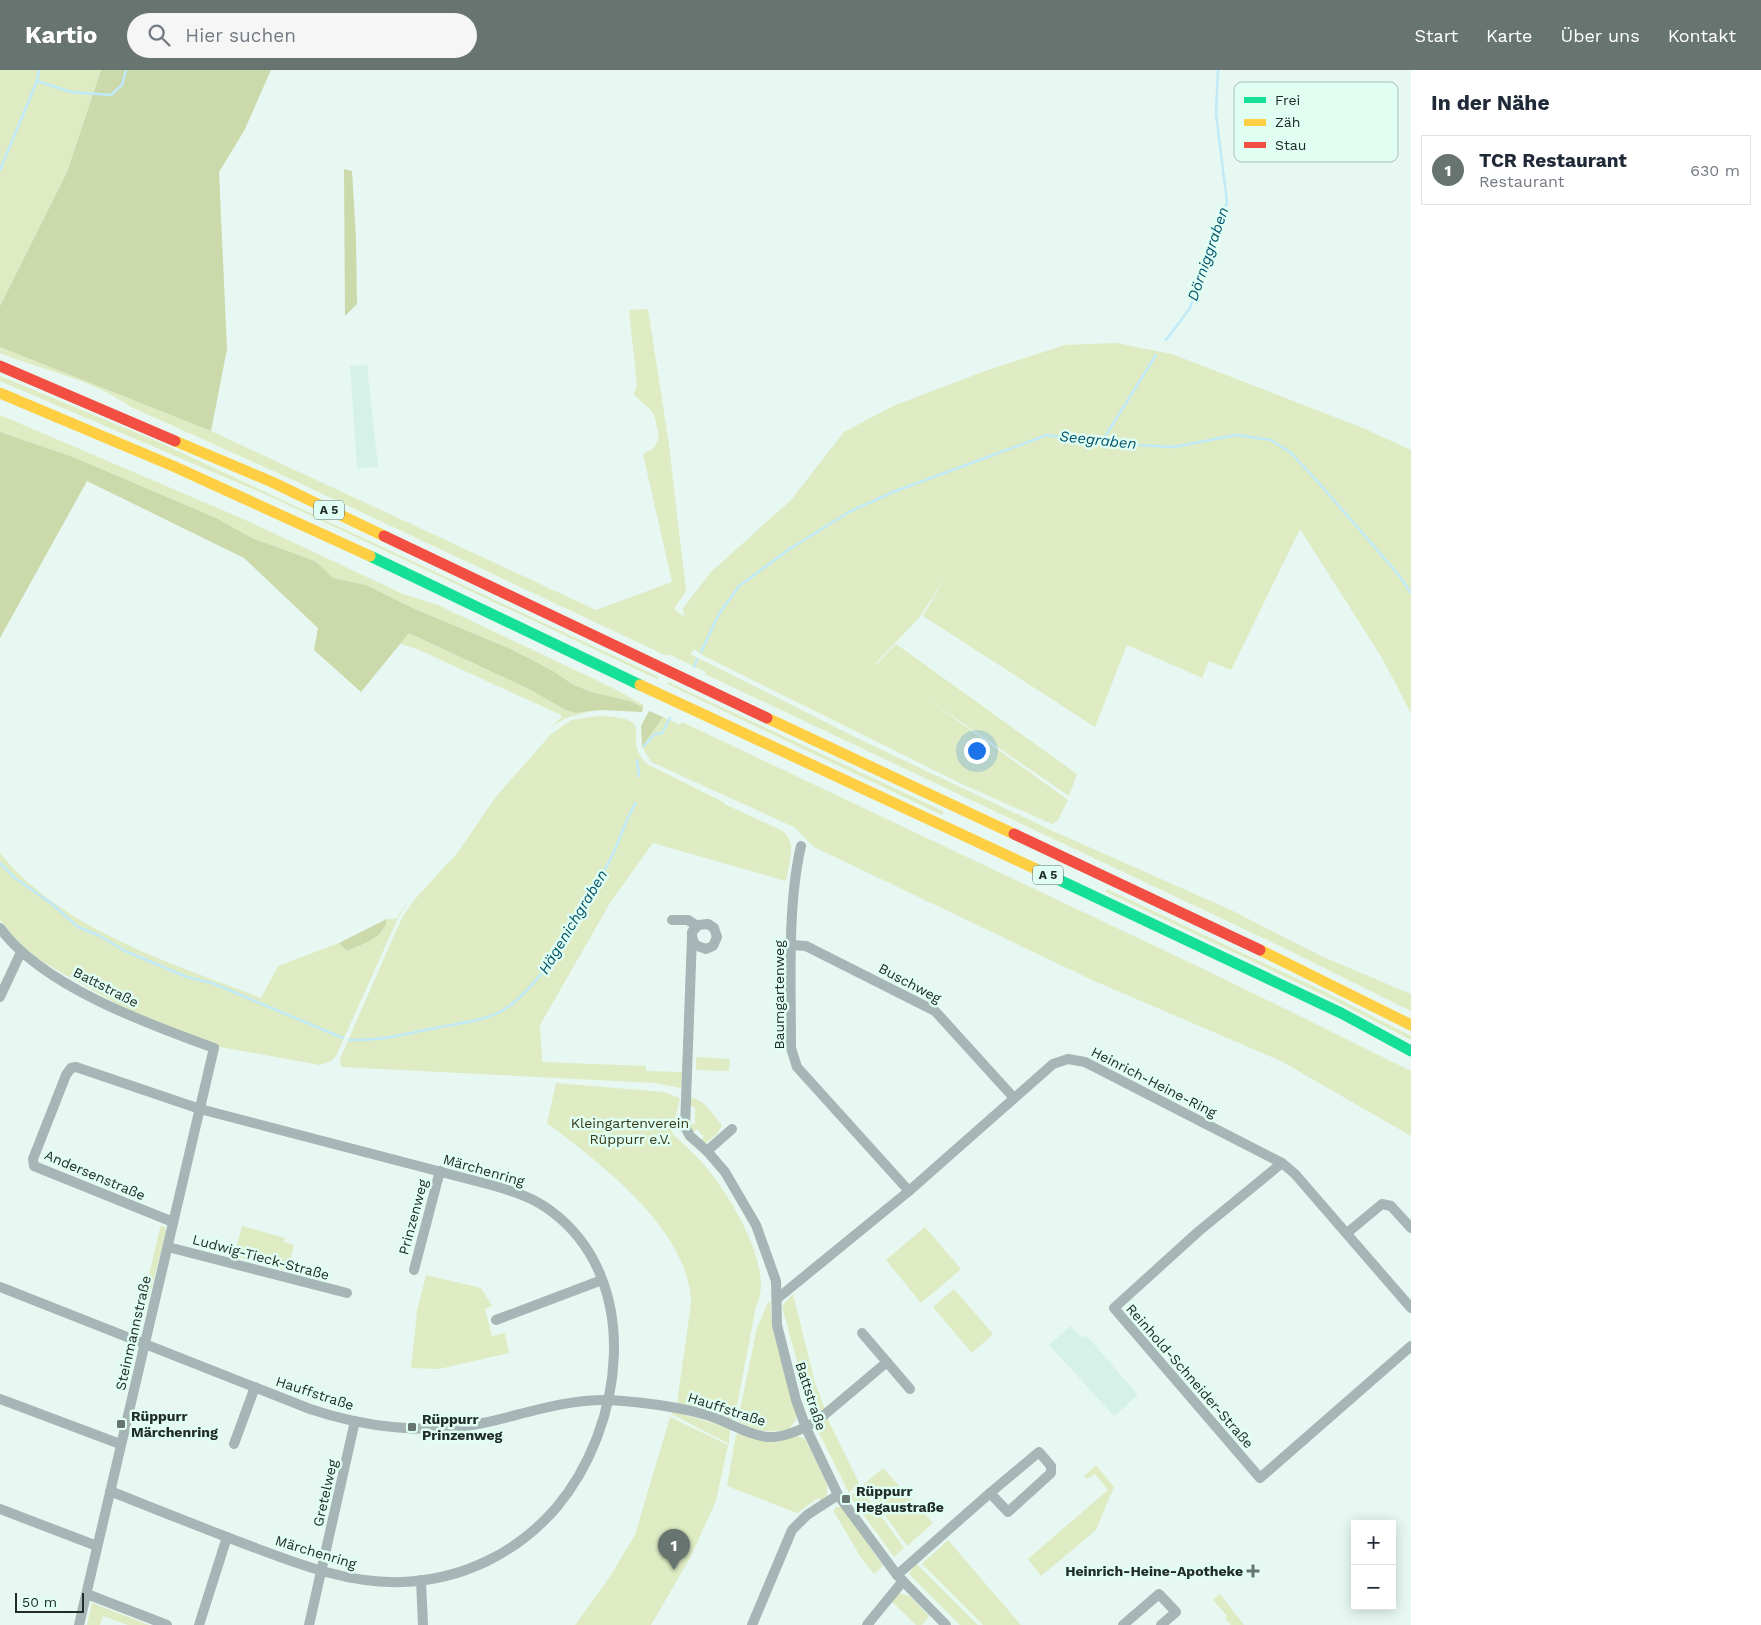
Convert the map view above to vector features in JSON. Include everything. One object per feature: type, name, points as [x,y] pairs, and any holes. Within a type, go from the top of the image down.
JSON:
[{"type":"highway","name":"A 5","points":[[0,366],[272,482],[653,665],[1254,947],[1411,1025]]},
{"type":"highway","name":"A 5","points":[[0,394],[124,444],[252,500],[683,705],[1248,968],[1341,1013],[1411,1051]]},
{"type":"street","name":"Baumgartenweg","points":[[800,846],[795,871],[792,945],[791,1048],[794,1061],[797,1067],[909,1191]]},
{"type":"street","points":[[672,920],[688,920],[697,926]]},
{"type":"street","points":[[705,923],[712,926],[716,931],[716,941],[710,948],[702,949],[696,945],[692,937],[692,932],[697,926],[705,923]]},
{"type":"street","name":"Battstraße","points":[[0,928],[21,952],[41,967],[104,1002],[165,1030],[214,1048]]},
{"type":"street","name":"Battstraße","points":[[692,937],[685,1128],[690,1136],[708,1151],[735,1188],[756,1225],[770,1262],[778,1298],[775,1306],[777,1325],[806,1428],[838,1495],[900,1578],[946,1625]]},
{"type":"street","name":"Buschweg","points":[[792,945],[806,946],[935,1010],[1014,1098]]},
{"type":"street","points":[[0,997],[21,952]]},
{"type":"street","name":"Steinmannstraße","points":[[79,1625],[214,1048]]},
{"type":"street","name":"Heinrich-Heine-Ring","points":[[778,1298],[909,1191],[1053,1064],[1061,1060],[1076,1059],[1282,1163],[1295,1174],[1411,1308]]},
{"type":"street","name":"Andersenstraße","points":[[173,1222],[40,1170],[34,1166],[33,1158],[66,1075],[71,1068],[76,1067],[200,1109]]},
{"type":"street","name":"Märchenring","points":[[110,1492],[322,1571],[370,1581],[421,1580],[479,1566],[519,1542],[544,1520],[567,1494],[584,1465],[596,1439],[608,1400],[614,1344],[610,1308],[602,1280],[590,1254],[577,1236],[542,1205],[520,1194],[495,1186],[200,1109]]},
{"type":"street","points":[[708,1151],[732,1129]]},
{"type":"street","name":"Reinhold-Schneider-Straße","points":[[1282,1163],[1199,1231],[1114,1308],[1260,1478],[1411,1346]]},
{"type":"street","name":"Prinzenweg","points":[[414,1270],[440,1171]]},
{"type":"street","points":[[1347,1233],[1382,1204],[1391,1206],[1411,1228]]},
{"type":"street","name":"Ludwig-Tieck-Straße","points":[[168,1247],[347,1293]]},
{"type":"street","points":[[496,1320],[602,1280]]},
{"type":"street","name":"Hauffstraße","points":[[0,1287],[310,1409],[355,1421],[420,1428],[461,1426],[569,1402],[608,1400],[687,1410],[720,1420],[757,1435],[778,1437],[806,1428],[828,1413],[887,1362]]},
{"type":"street","points":[[862,1333],[910,1389]]},
{"type":"street","points":[[234,1444],[255,1387]]},
{"type":"street","points":[[0,1399],[120,1444]]},
{"type":"street","name":"Gretelweg","points":[[309,1625],[355,1421]]},
{"type":"street","points":[[867,1625],[900,1578],[990,1493],[1039,1452],[1051,1466],[1051,1473],[1008,1512],[990,1493]]},
{"type":"street","points":[[752,1625],[792,1530],[807,1515],[838,1495]]},
{"type":"street","points":[[0,1509],[97,1546]]},
{"type":"street","points":[[199,1625],[227,1537]]},
{"type":"street","points":[[421,1580],[423,1625]]},
{"type":"street","points":[[87,1594],[167,1625]]},
{"type":"street","points":[[1123,1625],[1159,1594],[1176,1612],[1161,1625]]},
{"type":"shaded area","points":[[367,365],[378,467],[357,468],[350,366]]},
{"type":"shaded area","points":[[1071,1326],[1082,1338],[1086,1335],[1138,1395],[1114,1416],[1049,1345]]},
{"type":"green space","points":[[0,70],[101,70],[67,172],[0,306]]},
{"type":"green space","points":[[101,70],[271,70],[244,131],[219,172],[227,349],[211,431],[0,347],[0,306],[67,172]]},
{"type":"green space","points":[[344,169],[352,171],[357,304],[345,316]]},
{"type":"green space","points":[[648,309],[669,445],[686,591],[674,609],[684,617],[683,608],[711,572],[791,500],[844,432],[893,406],[985,371],[1065,345],[1116,343],[1172,354],[1363,428],[1411,450],[1411,713],[1382,658],[1300,529],[1231,670],[1209,661],[1202,678],[1127,645],[1095,727],[923,616],[945,578],[919,618],[876,663],[896,644],[1077,774],[1069,796],[922,695],[1068,800],[1058,820],[1052,824],[964,785],[702,655],[694,649],[690,654],[861,740],[1053,831],[1231,910],[1321,956],[1411,994],[1411,1011],[1286,949],[705,674],[706,672],[668,654],[667,656],[291,479],[131,407],[100,389],[0,353],[0,347],[211,431],[596,610],[672,582],[643,454],[654,448],[659,438],[655,418],[652,411],[633,394],[637,386],[629,310]]},
{"type":"green space","points":[[0,376],[161,443],[659,677],[657,679],[269,496],[0,381]]},
{"type":"green space","points":[[0,415],[241,518],[403,594],[438,605],[611,687],[644,705],[643,707],[630,701],[591,692],[572,684],[553,671],[513,650],[417,610],[366,585],[333,578],[315,561],[252,538],[216,518],[73,457],[0,432]]},
{"type":"green space","points":[[0,432],[73,457],[216,518],[252,538],[315,561],[333,578],[366,585],[417,610],[513,650],[553,671],[572,684],[591,692],[630,701],[643,707],[642,712],[601,710],[575,713],[566,710],[531,690],[409,633],[361,692],[314,650],[318,628],[244,558],[87,481],[0,638]]},
{"type":"green space","points":[[409,633],[531,690],[566,710],[575,713],[588,712],[566,718],[551,727],[561,718],[561,715],[417,649],[400,644]]},
{"type":"green space","points":[[668,682],[943,811],[943,813],[942,815],[667,684]]},
{"type":"green space","points":[[649,711],[663,717],[642,747],[641,726]]},
{"type":"green space","points":[[598,716],[618,717],[629,720],[636,730],[636,745],[639,754],[647,764],[724,804],[781,830],[786,835],[791,846],[786,881],[653,843],[610,903],[540,1025],[542,1062],[646,1066],[646,1071],[682,1072],[681,1088],[655,1083],[341,1067],[340,1059],[388,949],[403,916],[415,899],[458,852],[495,798],[550,735],[571,720]]},
{"type":"green space","points":[[663,717],[680,725],[682,722],[1216,975],[1411,1071],[1411,1136],[1281,1061],[1092,980],[814,847],[794,827],[651,762],[642,747]]},
{"type":"green space","points":[[0,853],[25,880],[54,903],[86,923],[156,957],[261,998],[278,966],[339,943],[347,951],[366,943],[382,930],[387,919],[396,919],[413,894],[398,918],[336,1056],[331,1061],[320,1065],[215,1046],[124,1008],[36,958],[13,936],[0,920]]},
{"type":"green space","points":[[1107,889],[1323,991],[1411,1036],[1411,1040],[1332,999],[1106,892]]},
{"type":"green space","points":[[387,919],[382,931],[366,943],[347,951],[339,943]]},
{"type":"green space","points":[[696,1057],[730,1059],[729,1071],[696,1070]]},
{"type":"green space","name":"Kleingartenverein Rüppurr e.V.","points":[[556,1083],[664,1092],[680,1098],[672,1133],[703,1164],[731,1202],[749,1238],[760,1275],[760,1291],[735,1416],[732,1420],[677,1403],[691,1304],[687,1277],[676,1251],[659,1225],[639,1201],[592,1158],[547,1123]]},
{"type":"green space","points":[[689,1097],[704,1104],[722,1125],[718,1133],[706,1143],[700,1141],[704,1137],[697,1129],[692,1134],[688,1124],[695,1124],[695,1107],[689,1106]]},
{"type":"green space","points":[[162,1226],[165,1227],[166,1232],[141,1329],[137,1327]]},
{"type":"green space","points":[[242,1226],[285,1238],[284,1242],[294,1245],[288,1271],[234,1256]]},
{"type":"green space","points":[[925,1227],[961,1269],[921,1303],[886,1260]]},
{"type":"green space","points":[[426,1275],[481,1288],[492,1306],[485,1309],[492,1336],[505,1333],[509,1353],[439,1369],[411,1368],[417,1311]]},
{"type":"green space","points":[[954,1289],[993,1334],[972,1353],[933,1307]]},
{"type":"green space","points":[[793,1294],[815,1383],[825,1409],[816,1414],[811,1413],[782,1306]]},
{"type":"green space","points":[[768,1302],[770,1302],[773,1330],[796,1413],[796,1420],[789,1429],[775,1431],[751,1427],[739,1422],[738,1419],[757,1328]]},
{"type":"green space","points":[[672,1411],[730,1428],[729,1444],[672,1414]]},
{"type":"green space","points":[[670,1417],[728,1445],[716,1501],[690,1558],[651,1625],[575,1625],[609,1578],[635,1535]]},
{"type":"green space","points":[[827,1418],[859,1483],[849,1493],[817,1429]]},
{"type":"green space","points":[[741,1432],[797,1436],[805,1439],[827,1483],[827,1496],[821,1500],[818,1498],[797,1513],[727,1486],[736,1435]]},
{"type":"green space","points":[[1096,1465],[1114,1487],[1096,1530],[1041,1576],[1028,1559],[1108,1490],[1095,1474],[1086,1479],[1084,1476]]},
{"type":"green space","points":[[883,1468],[933,1523],[907,1546],[863,1485]]},
{"type":"green space","points":[[861,1488],[904,1548],[894,1557],[850,1496]]},
{"type":"green space","points":[[837,1507],[842,1507],[883,1566],[874,1574],[860,1556],[833,1510]]},
{"type":"green space","points":[[948,1540],[1021,1625],[983,1625],[922,1564]]},
{"type":"green space","points":[[916,1563],[978,1625],[960,1625],[909,1574]]},
{"type":"green space","points":[[898,1593],[910,1596],[929,1616],[922,1625],[916,1625],[890,1600]]},
{"type":"green space","points":[[1220,1594],[1244,1625],[1231,1625],[1225,1618],[1227,1616],[1213,1600]]},
{"type":"green space","points":[[92,1603],[149,1625],[128,1625],[103,1616],[100,1625],[87,1625]]},
{"type":"waterway","name":"Hägenichgraben","points":[[0,170],[37,81],[39,70]]},
{"type":"waterway","points":[[37,81],[71,92],[111,95],[122,85],[126,70]]},
{"type":"waterway","name":"Dörniggraben","points":[[1166,340],[1190,308],[1227,202],[1216,114],[1218,70]]},
{"type":"waterway","name":"Dörniggraben","points":[[1101,443],[1156,355]]},
{"type":"waterway","name":"Seegraben","points":[[701,652],[719,614],[739,586],[788,550],[849,512],[893,492],[1047,435],[1101,443],[1174,447],[1236,435],[1271,440],[1291,453],[1318,482],[1398,574],[1411,593]]},
{"type":"waterway","name":"Dörniggraben","points":[[694,667],[697,659]]},
{"type":"waterway","points":[[644,746],[655,734],[662,733],[670,718]]},
{"type":"waterway","name":"Hägenichgraben","points":[[637,760],[639,776]]},
{"type":"waterway","name":"Hägenichgraben","points":[[349,1040],[393,1037],[488,1017],[505,1009],[520,997],[536,981],[565,940],[611,858],[636,803]]},
{"type":"waterway","name":"Hägenichgraben","points":[[0,863],[15,878],[52,904],[78,927],[98,935],[125,951],[187,977],[212,983],[343,1038]]},
{"type":"traffic: fast","points":[[370,556],[640,685]]},
{"type":"traffic: fast","points":[[1036,869],[1341,1013],[1411,1051]]},
{"type":"traffic: slow","points":[[0,393],[173,466],[370,556]]},
{"type":"traffic: slow","points":[[175,441],[272,482],[384,536]]},
{"type":"traffic: slow","points":[[640,685],[1036,869]]},
{"type":"traffic: slow","points":[[767,718],[1014,834]]},
{"type":"traffic: slow","points":[[1260,950],[1411,1025]]},
{"type":"traffic: jam","points":[[0,366],[175,441]]},
{"type":"traffic: jam","points":[[384,536],[767,718]]},
{"type":"traffic: jam","points":[[1014,834],[1260,950]]},
{"type":"place","name":"Rüppurr Märchenring","points":[[121,1424]]},
{"type":"place","name":"Rüppurr Prinzenweg","points":[[412,1427]]},
{"type":"place","name":"Rüppurr Hegaustraße","points":[[846,1499]]},
{"type":"place","name":"TCR Restaurant","points":[[674,1570]]},
{"type":"place","name":"Heinrich-Heine-Apotheke","points":[[1253,1571]]}]
